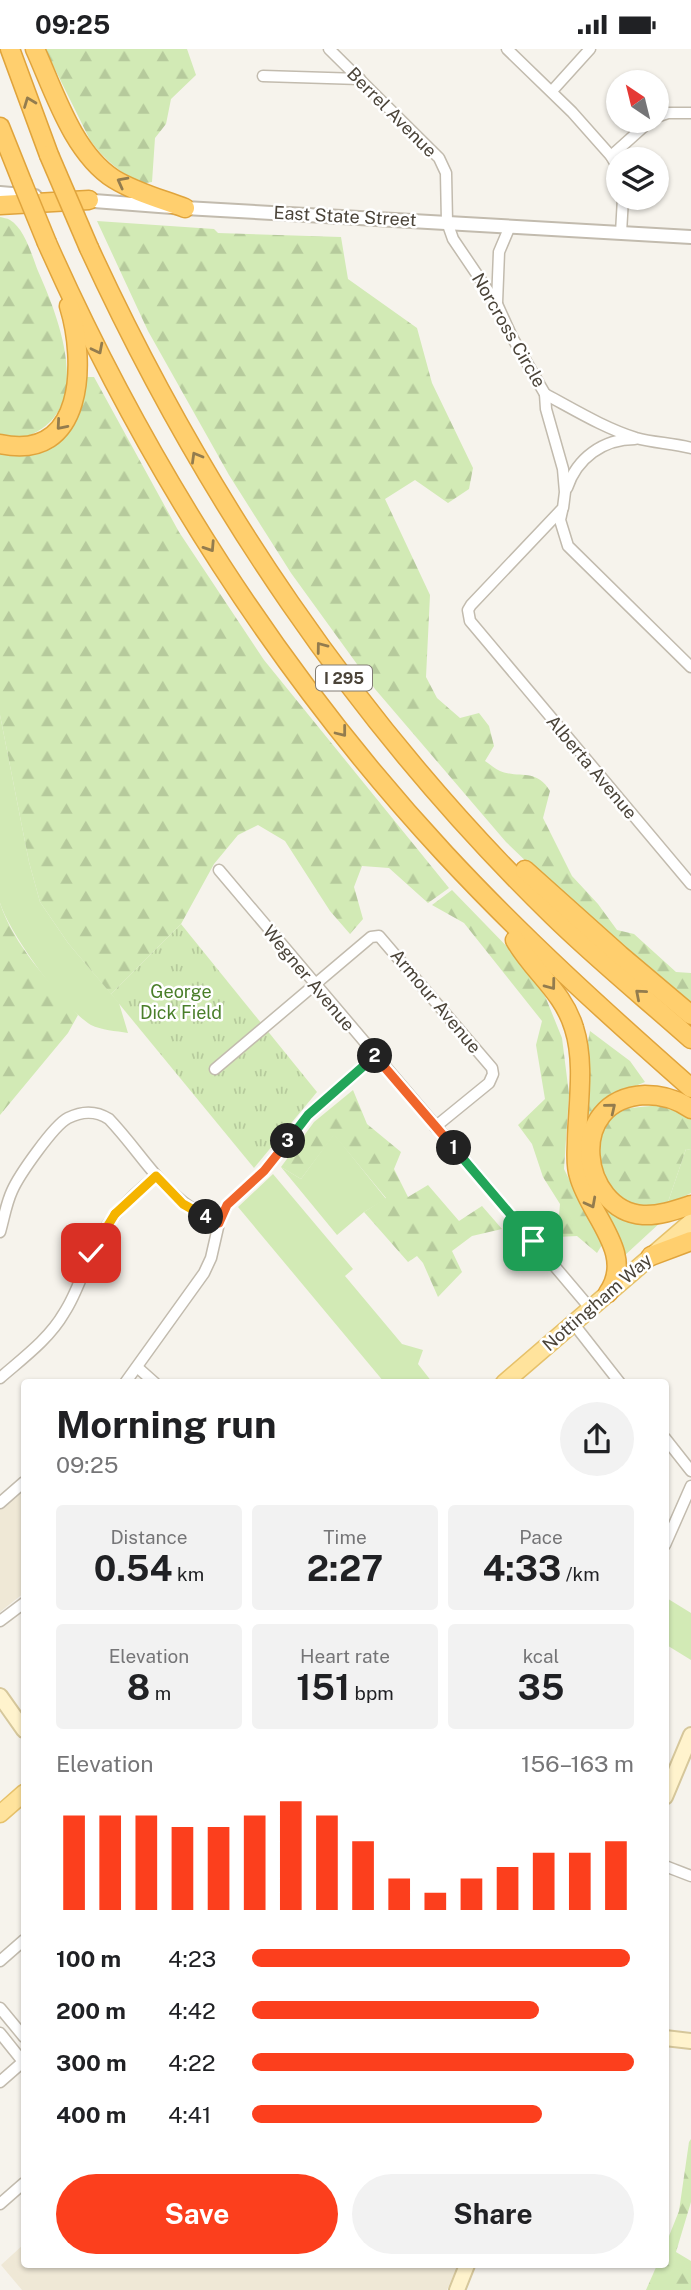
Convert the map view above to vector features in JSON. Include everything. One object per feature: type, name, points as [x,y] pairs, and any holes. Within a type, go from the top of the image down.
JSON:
[{"type":"highway","name":"I 295","points":[[10,49],[49,155],[89,248],[169,410],[239,527],[316,640],[389,735],[475,834],[552,915],[691,1039]]},
{"type":"highway","points":[[35,49],[74,133],[95,164],[124,184],[185,208]]},
{"type":"highway","name":"I 295","points":[[0,127],[47,243],[139,429],[235,586],[298,674],[352,745],[409,813],[498,910],[566,976],[691,1089]]},
{"type":"highway","points":[[0,205],[89,200]]},
{"type":"highway","points":[[0,444],[29,445],[50,436],[66,421],[75,399],[78,356],[75,333],[71,312],[47,243]]},
{"type":"highway","points":[[389,735],[538,883],[691,1015]]},
{"type":"highway","points":[[498,910],[518,946],[552,985],[574,1026],[579,1056],[576,1163],[582,1187],[616,1251],[618,1270],[608,1293]]},
{"type":"highway","points":[[691,1109],[673,1098],[651,1095],[633,1096],[620,1101],[596,1123],[589,1140],[589,1153],[596,1180],[614,1202],[629,1212],[656,1214],[691,1205]]},
{"type":"highway","points":[[651,1256],[691,1241]]},
{"type":"main road","name":"Nottingham Way","points":[[508,1379],[691,1222]]},
{"type":"main road","points":[[0,1696],[21,1726]]},
{"type":"main road","points":[[669,1787],[691,1735]]},
{"type":"main road","points":[[0,1814],[21,1796]]},
{"type":"main road","points":[[669,2038],[691,2041]]},
{"type":"main road","points":[[457,2290],[466,2268]]},
{"type":"street","name":"Berrel Avenue","points":[[329,49],[439,158],[446,173],[447,222]]},
{"type":"street","points":[[507,49],[552,90],[606,150]]},
{"type":"street","points":[[552,90],[590,49]]},
{"type":"street","points":[[263,76],[360,79]]},
{"type":"street","points":[[669,113],[691,113]]},
{"type":"street","points":[[621,147],[637,133]]},
{"type":"street","name":"East State Street","points":[[0,193],[185,208],[691,237]]},
{"type":"street","points":[[621,233],[622,210]]},
{"type":"street","name":"Norcross Circle","points":[[447,222],[453,239],[497,304],[512,337],[545,394],[546,409],[563,467],[565,492],[560,520],[568,546],[691,667]]},
{"type":"street","points":[[497,304],[499,252],[510,226]]},
{"type":"street","points":[[545,394],[612,429],[640,439]]},
{"type":"street","points":[[565,492],[576,469],[593,451],[615,442],[640,439],[668,442],[691,449]]},
{"type":"street","name":"Alberta Avenue","points":[[563,508],[471,605],[468,610],[470,621],[691,884]]},
{"type":"street","name":"Wegner Avenue","points":[[219,870],[590,1308]]},
{"type":"street","name":"Armour Avenue","points":[[215,1069],[370,937],[380,936],[492,1068],[493,1074],[489,1083],[435,1126]]},
{"type":"street","points":[[128,1379],[204,1273],[210,1262],[219,1223],[227,1205],[264,1171],[308,1115],[375,1056]]},
{"type":"street","points":[[0,1232],[19,1176],[65,1119],[95,1112],[108,1118],[183,1204],[219,1223]]},
{"type":"street","points":[[0,1378],[46,1338],[57,1324],[110,1220],[156,1176]]},
{"type":"street","points":[[573,1323],[617,1379]]},
{"type":"street","points":[[137,1367],[150,1379]]},
{"type":"street","points":[[669,1443],[691,1471]]},
{"type":"street","points":[[0,1503],[21,1485]]},
{"type":"street","points":[[669,1536],[691,1486]]},
{"type":"street","points":[[0,1621],[21,1605]]},
{"type":"street","points":[[669,1868],[691,1876]]},
{"type":"street","points":[[0,1961],[21,1943]]},
{"type":"street","points":[[0,2008],[21,2033]]},
{"type":"street","points":[[0,2033],[21,2058]]},
{"type":"street","points":[[0,2082],[21,2064]]},
{"type":"street","points":[[0,2204],[21,2186]]},
{"type":"shaded area","points":[[21,1488],[21,1595],[0,1612],[0,1507]]},
{"type":"shaded area","points":[[21,2247],[21,2268],[457,2268],[447,2290],[22,2290],[1,2265]]},
{"type":"green space","points":[[45,49],[187,49],[196,75],[171,99],[166,124],[155,138],[152,182],[140,184],[113,165],[95,147]]},
{"type":"green space","points":[[0,217],[15,224],[27,243],[55,313],[66,362],[66,385],[61,406],[48,424],[21,437],[0,435]]},
{"type":"green space","points":[[97,221],[214,229],[218,233],[341,237],[348,279],[417,328],[432,383],[473,468],[469,489],[448,503],[415,480],[385,499],[430,595],[426,677],[437,698],[460,718],[479,713],[489,726],[494,746],[485,761],[500,771],[533,777],[545,784],[550,791],[543,818],[572,876],[617,930],[634,934],[676,972],[691,973],[691,1006],[607,939],[506,842],[375,689],[291,573],[229,475],[148,331]]},
{"type":"green space","points":[[86,377],[94,377],[179,532],[264,660],[449,888],[428,903],[389,868],[362,866],[354,887],[363,919],[350,934],[330,911],[285,841],[258,825],[238,835],[214,864],[181,924],[111,994],[68,943],[40,902],[29,862],[0,715],[0,452],[27,452],[60,437],[73,422],[81,402]]},
{"type":"green space","points":[[0,715],[29,862],[40,902],[68,943],[119,1003],[128,1033],[91,1025],[66,1003],[14,933],[0,903]]},
{"type":"green space","points":[[452,890],[519,959],[545,996],[562,1038],[569,1094],[564,1169],[602,1245],[597,1253],[577,1236],[557,1237],[560,1204],[543,1177],[532,1144],[518,1125],[545,1099],[536,1045],[542,1021],[464,923],[432,905]]},
{"type":"green space","points":[[0,903],[23,948],[78,1015],[68,1033],[0,1115]]},
{"type":"green space","name":"George Dick Field","points":[[181,924],[317,1092],[254,1168],[111,994]]},
{"type":"green space","points":[[590,1031],[630,1061],[645,1082],[614,1095],[588,1115],[584,1062]]},
{"type":"green space","points":[[353,1090],[367,1124],[401,1152],[394,1169],[408,1197],[428,1185],[459,1221],[482,1206],[502,1229],[472,1236],[452,1251],[462,1272],[438,1297],[423,1263],[417,1256],[408,1262],[364,1212],[386,1198],[334,1135],[301,1179],[281,1167],[314,1122]]},
{"type":"green space","points":[[660,1105],[691,1118],[691,1150],[686,1149],[667,1205],[638,1210],[612,1192],[597,1168],[597,1132],[621,1109]]},
{"type":"green space","points":[[334,1134],[386,1199],[364,1212],[337,1235],[281,1167],[301,1179]]},
{"type":"green space","points":[[686,1149],[691,1150],[691,1193],[667,1205]]},
{"type":"green space","points":[[273,1174],[353,1269],[345,1276],[402,1344],[423,1350],[418,1364],[430,1379],[381,1379],[238,1207]]},
{"type":"green space","points":[[591,1195],[632,1221],[662,1221],[624,1256]]},
{"type":"green space","points":[[669,1599],[691,1613],[691,1660],[669,1646]]},
{"type":"green space","points":[[691,2139],[691,2202],[676,2252],[691,2261],[691,2290],[646,2290],[656,2268],[669,2268],[669,2236],[679,2211]]},
{"type":"route","points":[[91,1253],[110,1220],[156,1176],[183,1204],[219,1223],[227,1205],[274,1160],[308,1115],[375,1056],[533,1241]]}]
